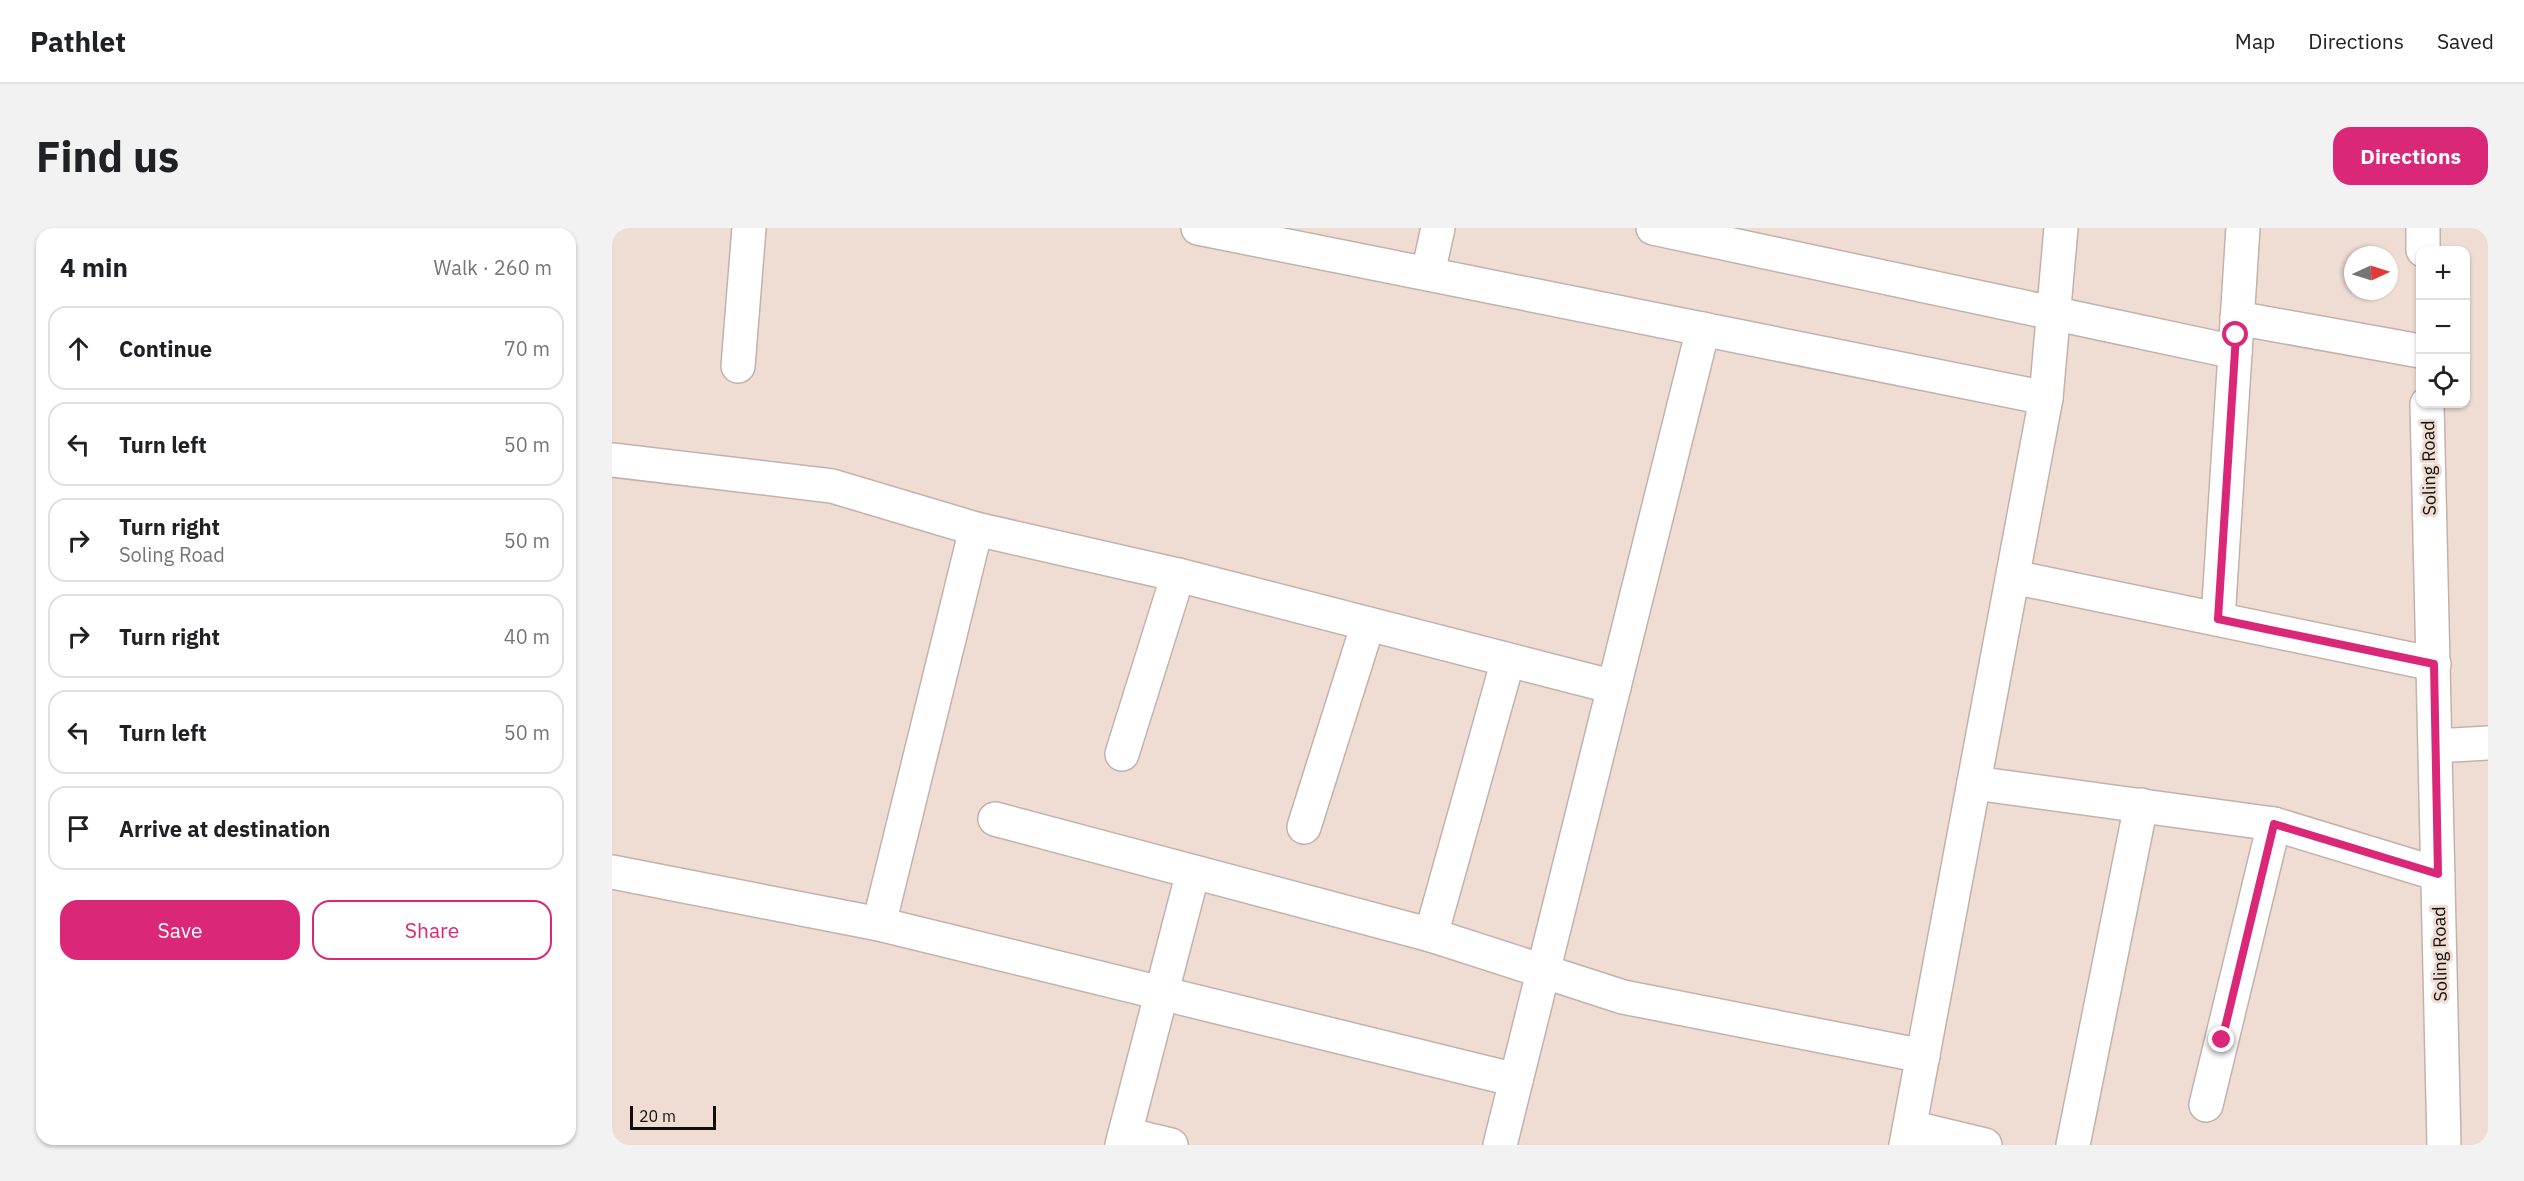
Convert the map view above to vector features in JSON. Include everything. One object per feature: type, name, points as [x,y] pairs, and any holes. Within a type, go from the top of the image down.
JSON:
[{"type":"street","points":[[738,366],[749,228]]},
{"type":"street","points":[[1198,228],[1237,231],[1428,273],[2046,398]]},
{"type":"street","points":[[1428,273],[1438,228]]},
{"type":"street","points":[[1653,228],[2235,352]]},
{"type":"street","points":[[1985,1145],[1908,1136],[2046,398],[2061,228]]},
{"type":"street","points":[[2218,619],[2243,228]]},
{"type":"street","points":[[2423,228],[2423,246]]},
{"type":"street","points":[[2237,318],[2416,350]]},
{"type":"street","points":[[1500,1145],[1703,329]]},
{"type":"street","name":"Soling Road","points":[[2427,408],[2444,1145]]},
{"type":"street","points":[[612,460],[831,486],[976,529],[1178,575],[1614,687]]},
{"type":"street","points":[[879,924],[976,529]]},
{"type":"street","points":[[1122,754],[1178,575]]},
{"type":"street","points":[[2013,577],[2434,664]]},
{"type":"street","points":[[1304,827],[1368,624]]},
{"type":"street","points":[[1431,935],[1508,660]]},
{"type":"street","points":[[2436,746],[2488,743]]},
{"type":"street","points":[[1974,783],[2274,824],[2438,874]]},
{"type":"street","points":[[2073,1145],[2141,806]]},
{"type":"street","points":[[995,819],[1431,935],[1623,997],[1923,1056]]},
{"type":"street","points":[[2206,1106],[2274,824]]},
{"type":"street","points":[[612,872],[879,924],[1516,1080]]},
{"type":"street","points":[[1170,1145],[1123,1140],[1193,872]]},
{"type":"route","points":[[2222,1040],[2274,824],[2438,874],[2434,664],[2218,619],[2236,335]]}]
